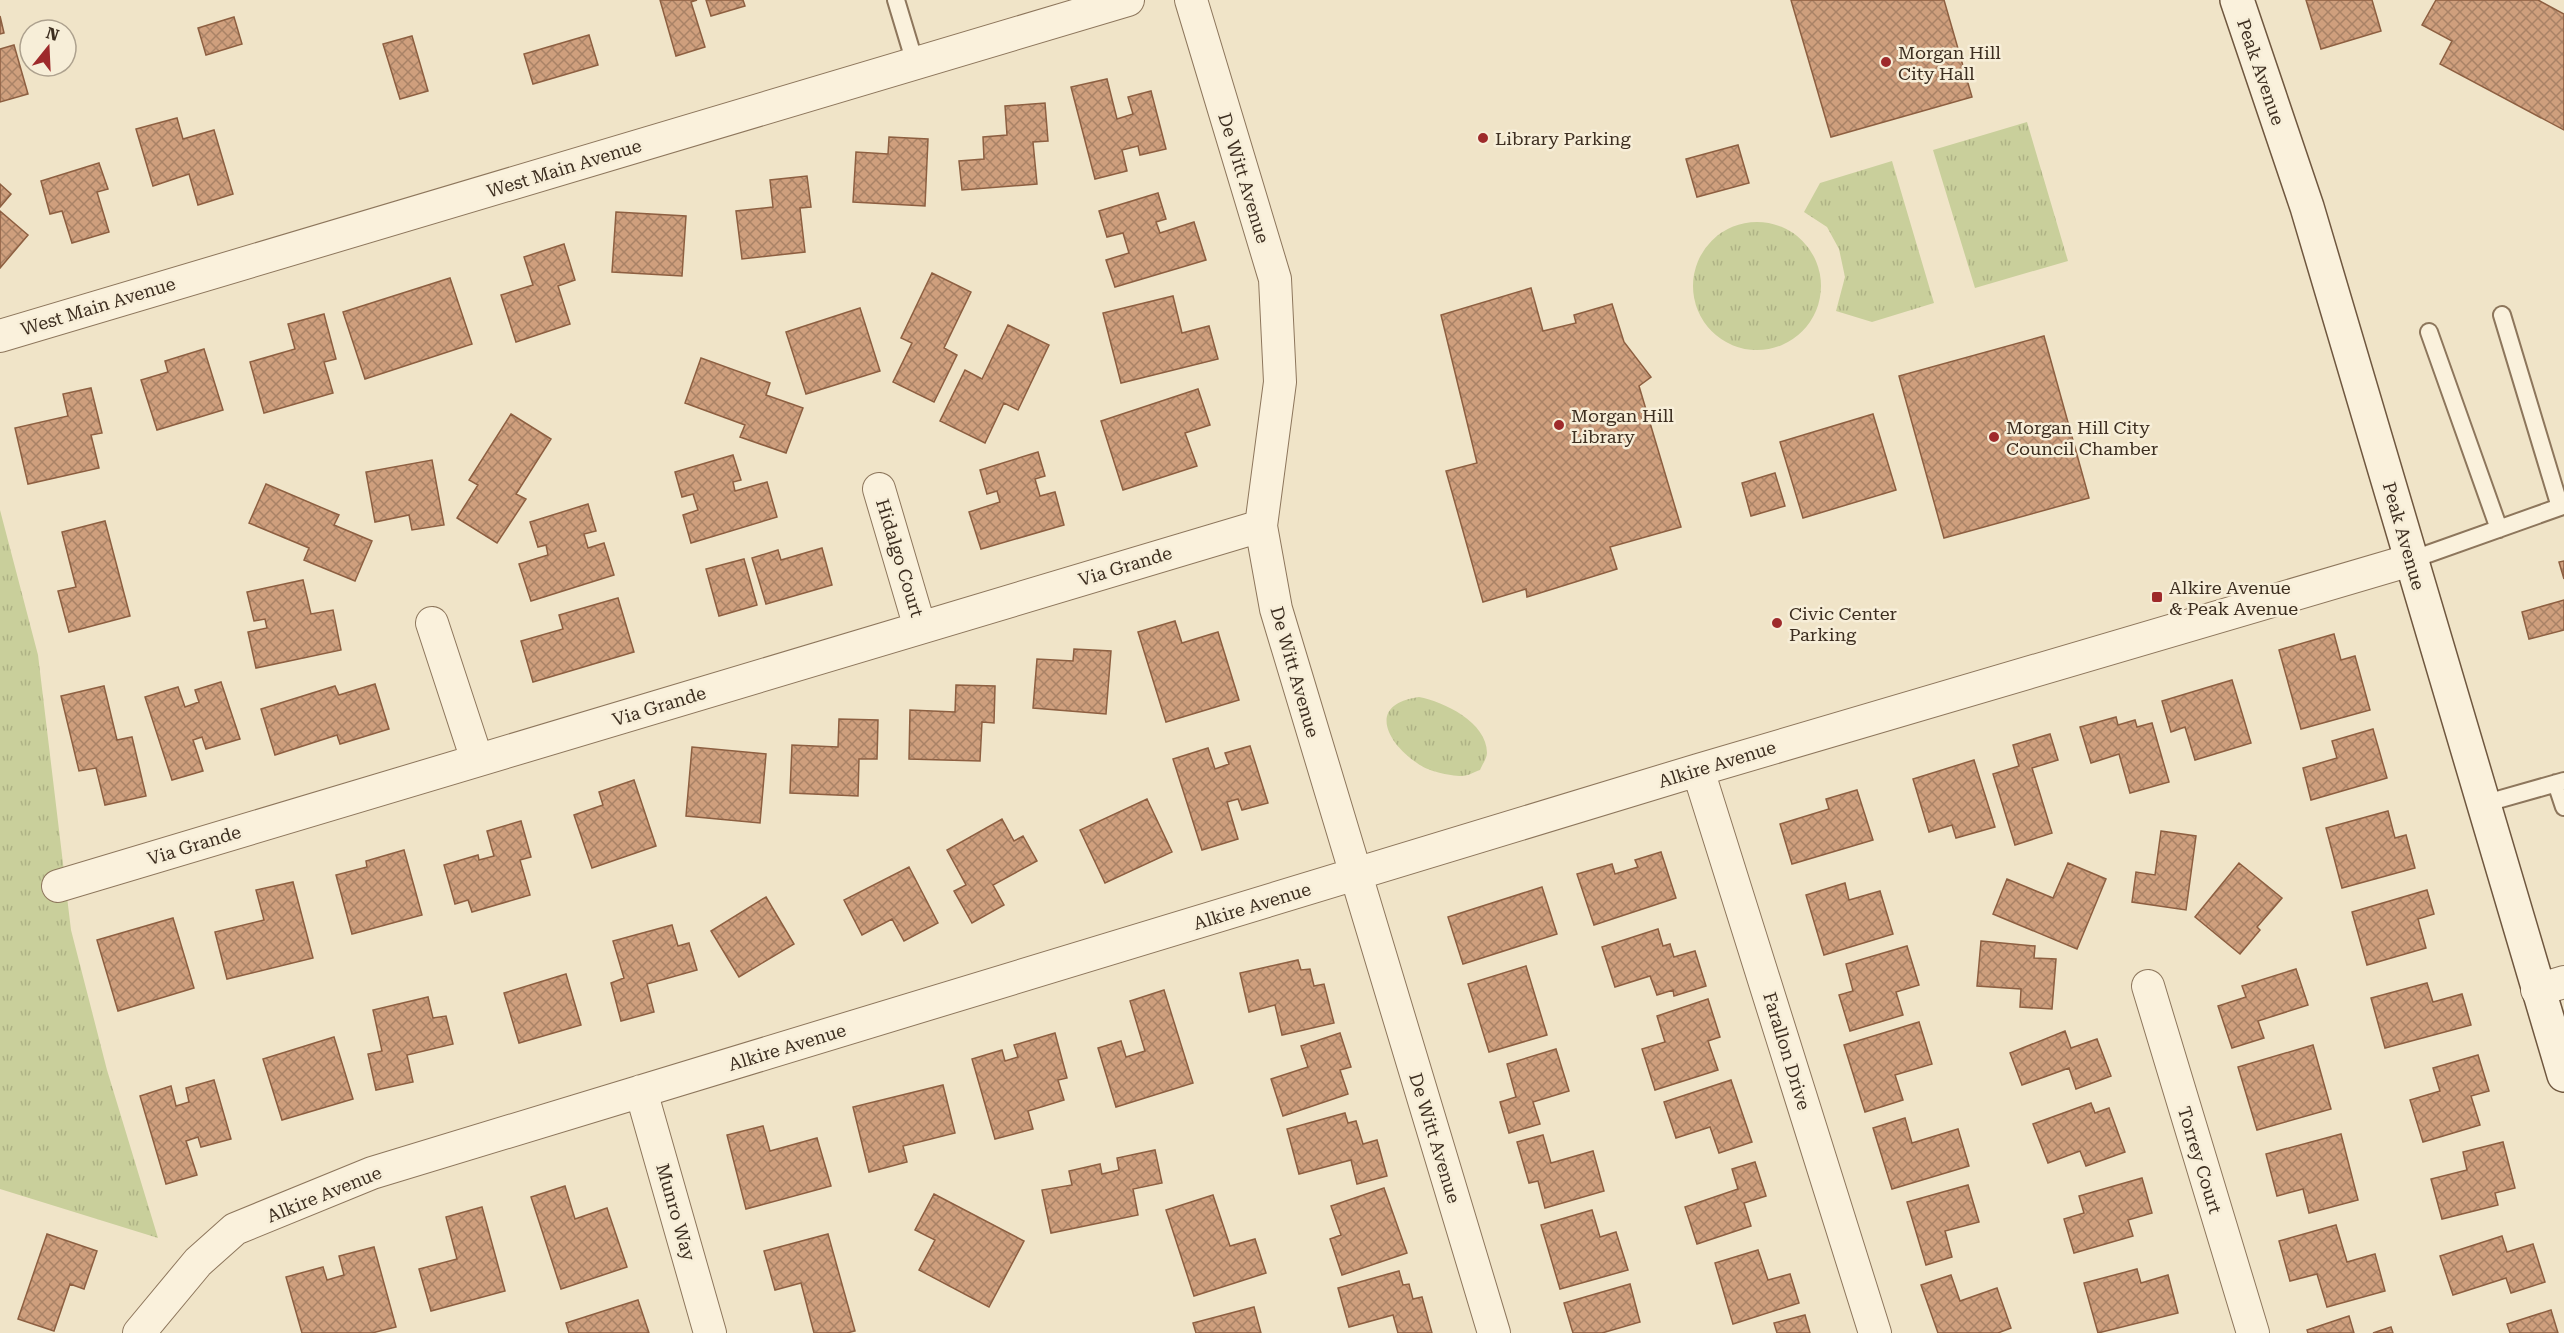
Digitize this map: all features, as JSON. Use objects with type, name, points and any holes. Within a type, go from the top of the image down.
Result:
[{"type":"street","name":"West Main Avenue","points":[[0,335],[1128,0]]},
{"type":"street","name":"De Witt Avenue","points":[[1191,0],[1275,279],[1280,382],[1260,526],[1276,609],[1494,1333]]},
{"type":"street","name":"Peak Avenue","points":[[2237,0],[2307,207],[2483,804],[2551,986],[2564,1075]]},
{"type":"street","name":"Hidalgo Court","points":[[879,489],[920,628]]},
{"type":"street","name":"Via Grande","points":[[58,886],[1260,526]]},
{"type":"street","name":"Alkire Avenue","points":[[139,1333],[198,1262],[235,1229],[372,1173],[1698,770],[2411,560]]},
{"type":"street","points":[[432,623],[477,760]]},
{"type":"street","name":"Farallon Drive","points":[[1698,770],[1875,1333]]},
{"type":"street","name":"Torrey Court","points":[[2148,987],[2253,1333]]},
{"type":"street","name":"Munro Way","points":[[641,1091],[710,1333]]},
{"type":"lane","points":[[896,0],[915,63]]},
{"type":"lane","points":[[2411,560],[2560,507],[2502,315]]},
{"type":"lane","points":[[2429,332],[2499,529]]},
{"type":"lane","points":[[2483,804],[2560,782],[2564,807]]},
{"type":"green space","points":[[2027,122],[2068,261],[1975,288],[1933,150]]},
{"type":"green space","points":[[1892,161],[1934,303],[1872,322],[1836,311],[1845,277],[1839,249],[1827,227],[1804,212],[1820,183]]},
{"type":"green space","points":[[1757,222],[1781,227],[1802,241],[1816,262],[1821,286],[1816,310],[1802,331],[1781,345],[1757,350],[1733,345],[1712,331],[1698,310],[1693,286],[1698,262],[1712,241],[1733,227]]},
{"type":"green space","points":[[0,510],[38,655],[71,930],[107,1070],[158,1238],[0,1189]]},
{"type":"green space","points":[[1419,697],[1452,709],[1472,723],[1480,732],[1487,753],[1480,770],[1462,776],[1438,772],[1421,766],[1397,745],[1390,735],[1387,715],[1392,707],[1403,701]]},
{"type":"building","points":[[660,0],[697,0],[691,2],[705,47],[676,56]]},
{"type":"building","points":[[706,0],[743,0],[745,6],[711,16]]},
{"type":"building","name":"Morgan Hill City Hall","points":[[1791,0],[1944,0],[1972,97],[1831,137]]},
{"type":"building","points":[[2306,0],[2372,0],[2381,31],[2321,49]]},
{"type":"building","points":[[2436,0],[2538,0],[2564,14],[2564,130],[2440,64],[2452,41],[2422,25]]},
{"type":"building","points":[[0,16],[4,33],[0,34]]},
{"type":"building","points":[[234,17],[242,44],[206,55],[198,28]]},
{"type":"building","points":[[589,35],[598,65],[533,84],[524,54]]},
{"type":"building","points":[[412,36],[428,91],[400,99],[383,44]]},
{"type":"building","points":[[14,45],[18,59],[18,78],[23,78],[28,94],[0,102],[0,49]]},
{"type":"building","points":[[1107,79],[1117,119],[1133,114],[1128,97],[1151,91],[1166,149],[1140,155],[1138,146],[1122,150],[1127,171],[1095,179],[1071,87]]},
{"type":"building","points":[[1045,103],[1048,141],[1033,142],[1037,184],[962,190],[959,161],[984,159],[983,137],[1007,135],[1005,106]]},
{"type":"building","points":[[177,118],[183,139],[214,130],[233,194],[198,205],[189,174],[153,186],[136,129]]},
{"type":"building","points":[[889,137],[928,139],[925,206],[853,202],[856,152],[888,154]]},
{"type":"building","points":[[1738,145],[1749,183],[1697,197],[1686,159]]},
{"type":"building","points":[[99,163],[108,189],[97,192],[109,232],[72,243],[62,211],[50,214],[41,181]]},
{"type":"building","points":[[807,176],[811,207],[800,208],[805,252],[742,259],[736,211],[773,207],[770,180]]},
{"type":"building","points":[[0,184],[11,194],[0,207]]},
{"type":"building","points":[[1158,193],[1166,219],[1156,222],[1160,233],[1194,222],[1206,260],[1115,287],[1106,260],[1129,253],[1123,233],[1107,237],[1099,211]]},
{"type":"building","points":[[0,211],[28,235],[0,268]]},
{"type":"building","points":[[616,212],[686,216],[682,276],[612,272]]},
{"type":"building","points":[[564,244],[575,280],[558,286],[570,324],[516,342],[501,295],[533,285],[524,257]]},
{"type":"building","points":[[932,273],[971,292],[944,348],[957,355],[934,402],[893,382],[912,343],[901,338]]},
{"type":"building","points":[[450,278],[472,344],[365,379],[343,312]]},
{"type":"building","name":"Morgan Hill Library","points":[[1531,288],[1543,331],[1576,323],[1574,315],[1612,304],[1624,342],[1651,377],[1639,386],[1681,527],[1610,547],[1617,569],[1527,597],[1526,589],[1483,602],[1446,471],[1477,463],[1441,315]]},
{"type":"building","points":[[1173,296],[1182,333],[1209,326],[1218,359],[1121,383],[1103,313]]},
{"type":"building","points":[[860,308],[880,371],[806,394],[786,332]]},
{"type":"building","points":[[324,314],[336,359],[324,362],[333,393],[264,413],[250,362],[295,349],[288,324]]},
{"type":"building","points":[[1008,325],[1049,345],[1018,410],[1004,403],[985,443],[940,421],[965,370],[982,379]]},
{"type":"building","name":"Morgan Hill City Council Chamber","points":[[2044,336],[2089,498],[1944,538],[1899,376]]},
{"type":"building","points":[[204,349],[223,410],[157,430],[141,380],[168,372],[165,361]]},
{"type":"building","points":[[701,358],[770,383],[766,395],[803,408],[786,453],[740,437],[745,425],[685,403]]},
{"type":"building","points":[[91,388],[102,433],[91,435],[99,468],[28,484],[15,428],[68,416],[63,394]]},
{"type":"building","points":[[1198,389],[1210,425],[1185,433],[1197,466],[1123,490],[1101,421]]},
{"type":"building","points":[[511,414],[551,439],[516,494],[526,499],[497,543],[457,518],[478,485],[469,480]]},
{"type":"building","points":[[1873,414],[1896,490],[1803,518],[1780,442]]},
{"type":"building","points":[[1038,452],[1045,476],[1035,479],[1040,496],[1055,492],[1064,525],[981,549],[969,512],[1000,502],[997,491],[987,494],[980,470]]},
{"type":"building","points":[[733,455],[741,480],[733,482],[735,491],[767,482],[777,517],[691,543],[683,515],[698,510],[693,494],[682,497],[675,472]]},
{"type":"building","points":[[432,460],[444,525],[412,530],[409,515],[375,522],[366,472]]},
{"type":"building","points":[[1775,473],[1785,506],[1751,516],[1742,483]]},
{"type":"building","points":[[266,484],[339,515],[334,525],[372,541],[355,581],[304,560],[309,548],[249,523]]},
{"type":"building","points":[[588,504],[596,531],[584,534],[588,548],[604,543],[614,575],[531,601],[519,564],[548,555],[546,545],[538,547],[530,522]]},
{"type":"building","points":[[105,521],[130,616],[69,632],[58,591],[76,587],[62,532]]},
{"type":"building","points":[[822,548],[832,585],[766,604],[752,558],[778,550],[781,560]]},
{"type":"building","points":[[744,559],[757,605],[719,616],[706,569]]},
{"type":"building","points":[[2564,561],[2564,579],[2559,562]]},
{"type":"building","points":[[303,580],[311,614],[333,610],[341,650],[256,668],[248,632],[267,628],[265,619],[254,621],[247,592]]},
{"type":"building","points":[[618,598],[634,652],[533,682],[521,641],[563,629],[559,615]]},
{"type":"building","points":[[2564,600],[2564,630],[2529,639],[2522,612]]},
{"type":"building","points":[[1175,621],[1182,643],[1218,632],[1239,700],[1166,722],[1138,632]]},
{"type":"building","points":[[2334,634],[2341,660],[2355,656],[2370,710],[2301,729],[2279,650]]},
{"type":"building","points":[[1074,649],[1111,651],[1106,714],[1033,708],[1037,659],[1073,661]]},
{"type":"building","points":[[2232,680],[2251,743],[2195,760],[2185,727],[2171,732],[2162,701]]},
{"type":"building","points":[[221,682],[240,739],[206,749],[202,737],[193,740],[203,771],[172,780],[145,697],[178,687],[185,707],[199,702],[195,690]]},
{"type":"building","points":[[375,684],[389,729],[340,744],[337,735],[275,755],[261,709],[335,686],[339,695]]},
{"type":"building","points":[[956,685],[995,686],[994,723],[982,722],[980,761],[909,759],[910,710],[955,712]]},
{"type":"building","points":[[104,686],[117,740],[132,737],[146,796],[105,805],[96,768],[79,771],[61,696]]},
{"type":"building","points":[[2116,717],[2118,725],[2135,720],[2137,727],[2152,723],[2169,782],[2130,793],[2119,754],[2091,763],[2080,727]]},
{"type":"building","points":[[839,719],[878,720],[877,759],[859,759],[858,796],[790,793],[792,745],[838,747]]},
{"type":"building","points":[[2373,729],[2387,778],[2311,800],[2303,768],[2337,758],[2332,741]]},
{"type":"building","points":[[2050,734],[2058,760],[2032,768],[2052,833],[2015,845],[1993,774],[2019,766],[2013,745]]},
{"type":"building","points":[[1250,746],[1268,803],[1242,810],[1238,799],[1227,802],[1238,839],[1202,850],[1173,759],[1208,748],[1215,769],[1229,764],[1225,753]]},
{"type":"building","points":[[692,747],[766,754],[760,823],[686,816]]},
{"type":"building","points":[[1974,760],[1995,827],[1956,838],[1952,825],[1929,832],[1913,779]]},
{"type":"building","points":[[634,780],[656,846],[592,868],[574,815],[603,805],[599,792]]},
{"type":"building","points":[[1857,790],[1873,840],[1792,864],[1780,824],[1829,809],[1826,799]]},
{"type":"building","points":[[1147,799],[1172,852],[1105,883],[1080,830]]},
{"type":"building","points":[[2388,811],[2395,838],[2406,835],[2415,868],[2342,888],[2326,828]]},
{"type":"building","points":[[1002,819],[1014,841],[1023,836],[1037,861],[993,885],[1004,905],[972,923],[954,891],[966,885],[947,850]]},
{"type":"building","points":[[521,821],[531,857],[520,860],[530,895],[472,912],[468,900],[455,904],[444,865],[478,855],[479,860],[494,856],[487,831]]},
{"type":"building","points":[[2161,831],[2196,836],[2186,910],[2132,902],[2136,872],[2155,875]]},
{"type":"building","points":[[404,850],[422,915],[352,934],[336,875],[367,867],[366,861]]},
{"type":"building","points":[[1661,852],[1676,898],[1594,925],[1577,874],[1612,864],[1615,874],[1638,867],[1635,860]]},
{"type":"building","points":[[2068,863],[2106,879],[2077,949],[1993,914],[2007,879],[2053,898]]},
{"type":"building","points":[[2239,863],[2282,898],[2257,927],[2260,930],[2240,954],[2195,917]]},
{"type":"building","points":[[909,867],[938,923],[904,941],[892,919],[862,935],[844,900]]},
{"type":"building","points":[[293,882],[313,958],[227,979],[215,932],[264,920],[256,890]]},
{"type":"building","points":[[1845,883],[1849,900],[1880,891],[1893,934],[1824,955],[1806,895]]},
{"type":"building","points":[[1542,887],[1557,934],[1463,964],[1448,917]]},
{"type":"building","points":[[2427,890],[2434,914],[2418,919],[2426,948],[2367,965],[2352,912]]},
{"type":"building","points":[[766,897],[794,944],[739,977],[711,931]]},
{"type":"building","points":[[173,918],[194,988],[118,1011],[97,940]]},
{"type":"building","points":[[672,925],[678,946],[689,943],[697,970],[647,984],[654,1012],[621,1021],[611,983],[624,978],[613,941]]},
{"type":"building","points":[[1658,929],[1663,946],[1670,944],[1674,957],[1695,951],[1706,986],[1674,996],[1673,990],[1657,995],[1650,976],[1615,987],[1602,947]]},
{"type":"building","points":[[1981,941],[2035,946],[2034,958],[2056,959],[2052,1009],[2020,1007],[2021,989],[1977,986]]},
{"type":"building","points":[[1907,946],[1919,985],[1896,992],[1903,1015],[1850,1031],[1839,995],[1853,991],[1846,964]]},
{"type":"building","points":[[1298,960],[1301,970],[1310,969],[1314,986],[1324,984],[1334,1023],[1282,1035],[1275,1005],[1249,1012],[1240,973]]},
{"type":"building","points":[[1526,966],[1547,1035],[1489,1052],[1468,984]]},
{"type":"building","points":[[2296,969],[2308,1005],[2258,1021],[2264,1038],[2232,1048],[2218,1006],[2246,997],[2242,986]]},
{"type":"building","points":[[566,974],[581,1025],[519,1043],[504,993]]},
{"type":"building","points":[[2427,983],[2433,1002],[2462,994],[2471,1025],[2385,1048],[2371,998]]},
{"type":"building","points":[[1164,990],[1193,1083],[1116,1107],[1098,1048],[1121,1041],[1126,1057],[1145,1051],[1130,1001]]},
{"type":"building","points":[[428,997],[433,1018],[446,1016],[453,1044],[407,1055],[413,1082],[376,1090],[368,1054],[382,1051],[373,1010]]},
{"type":"building","points":[[1708,999],[1720,1037],[1708,1041],[1718,1070],[1655,1090],[1642,1049],[1665,1042],[1657,1016]]},
{"type":"building","points":[[1919,1022],[1932,1064],[1895,1075],[1903,1100],[1865,1112],[1844,1045]]},
{"type":"building","points":[[2065,1031],[2071,1048],[2097,1039],[2111,1076],[2076,1089],[2069,1068],[2022,1085],[2010,1053]]},
{"type":"building","points":[[1055,1033],[1067,1078],[1058,1080],[1064,1100],[1028,1111],[1033,1129],[995,1139],[972,1059],[1002,1050],[1005,1061],[1018,1057],[1014,1045]]},
{"type":"building","points":[[1340,1033],[1351,1067],[1340,1070],[1348,1094],[1283,1116],[1271,1079],[1308,1067],[1301,1046]]},
{"type":"building","points":[[334,1037],[353,1099],[282,1120],[263,1059]]},
{"type":"building","points":[[2313,1045],[2331,1109],[2257,1130],[2238,1067]]},
{"type":"building","points":[[1556,1049],[1569,1091],[1533,1102],[1540,1124],[1509,1133],[1500,1102],[1516,1097],[1507,1064]]},
{"type":"building","points":[[2478,1055],[2489,1091],[2471,1096],[2480,1125],[2423,1142],[2410,1100],[2440,1091],[2433,1068]]},
{"type":"building","points":[[214,1080],[231,1139],[201,1147],[198,1137],[186,1141],[197,1175],[166,1184],[140,1096],[171,1086],[176,1106],[189,1102],[186,1088]]},
{"type":"building","points":[[1731,1080],[1752,1142],[1719,1153],[1710,1127],[1676,1138],[1664,1102]]},
{"type":"building","points":[[943,1085],[955,1133],[903,1146],[907,1162],[869,1172],[853,1107]]},
{"type":"building","points":[[2091,1103],[2095,1113],[2109,1108],[2125,1152],[2086,1166],[2080,1151],[2048,1163],[2033,1124]]},
{"type":"building","points":[[1345,1113],[1348,1123],[1356,1121],[1363,1144],[1377,1140],[1387,1176],[1357,1184],[1351,1160],[1299,1174],[1287,1129]]},
{"type":"building","points":[[1905,1118],[1912,1143],[1958,1129],[1969,1166],[1892,1189],[1873,1128]]},
{"type":"building","points":[[763,1126],[770,1151],[817,1138],[831,1186],[746,1209],[727,1135]]},
{"type":"building","points":[[2341,1134],[2358,1200],[2309,1213],[2303,1189],[2277,1196],[2266,1154]]},
{"type":"building","points":[[1543,1135],[1551,1163],[1593,1151],[1604,1191],[1545,1208],[1538,1181],[1529,1183],[1517,1142]]},
{"type":"building","points":[[2503,1142],[2515,1188],[2495,1193],[2498,1205],[2442,1219],[2431,1179],[2467,1170],[2463,1152]]},
{"type":"building","points":[[1155,1150],[1162,1183],[1133,1189],[1138,1215],[1051,1233],[1042,1190],[1072,1185],[1069,1171],[1100,1164],[1102,1174],[1119,1170],[1117,1158]]},
{"type":"building","points":[[1755,1162],[1766,1196],[1744,1203],[1751,1226],[1697,1244],[1685,1207],[1738,1189],[1732,1169]]},
{"type":"building","points":[[2142,1178],[2152,1213],[2128,1220],[2133,1236],[2074,1253],[2064,1219],[2084,1213],[2079,1196]]},
{"type":"building","points":[[1968,1185],[1979,1222],[1945,1231],[1952,1257],[1926,1265],[1907,1202]]},
{"type":"building","points":[[565,1186],[575,1219],[607,1208],[627,1267],[561,1289],[531,1197]]},
{"type":"building","points":[[1384,1188],[1407,1253],[1342,1275],[1330,1239],[1341,1235],[1331,1206]]},
{"type":"building","points":[[934,1194],[1024,1241],[989,1307],[919,1270],[935,1240],[915,1230]]},
{"type":"building","points":[[1213,1195],[1230,1246],[1255,1239],[1266,1273],[1194,1296],[1166,1210]]},
{"type":"building","points":[[482,1207],[505,1291],[431,1311],[419,1269],[457,1259],[446,1217]]},
{"type":"building","points":[[1592,1210],[1600,1237],[1616,1232],[1628,1270],[1560,1289],[1541,1225]]},
{"type":"building","points":[[2336,1225],[2347,1262],[2375,1254],[2385,1291],[2327,1307],[2317,1274],[2290,1281],[2279,1241]]},
{"type":"building","points":[[47,1234],[97,1251],[84,1289],[70,1284],[54,1331],[18,1319]]},
{"type":"building","points":[[828,1234],[855,1331],[847,1333],[814,1333],[801,1283],[775,1290],[764,1251]]},
{"type":"building","points":[[2502,1236],[2507,1252],[2533,1244],[2545,1282],[2511,1293],[2506,1278],[2453,1295],[2440,1256]]},
{"type":"building","points":[[374,1247],[396,1327],[372,1333],[302,1333],[286,1277],[323,1267],[327,1280],[344,1275],[339,1256]]},
{"type":"building","points":[[1758,1250],[1768,1280],[1790,1274],[1799,1303],[1733,1324],[1715,1263]]},
{"type":"building","points":[[2137,1269],[2141,1283],[2168,1275],[2178,1313],[2098,1333],[2084,1283]]},
{"type":"building","points":[[1399,1271],[1403,1285],[1409,1284],[1413,1299],[1422,1297],[1432,1333],[1398,1333],[1393,1315],[1349,1327],[1338,1288]]},
{"type":"building","points":[[1951,1275],[1960,1301],[1997,1288],[2011,1328],[1998,1333],[1938,1333],[1921,1285]]},
{"type":"building","points":[[1630,1284],[1640,1322],[1602,1333],[1573,1333],[1564,1303]]},
{"type":"building","points":[[638,1300],[649,1333],[569,1333],[566,1323]]},
{"type":"building","points":[[1254,1307],[1261,1333],[1196,1333],[1193,1323]]},
{"type":"building","points":[[2551,1310],[2558,1333],[2510,1333],[2507,1324]]},
{"type":"building","points":[[1805,1315],[1810,1333],[1777,1333],[1774,1323]]},
{"type":"building","points":[[2349,1316],[2354,1333],[2308,1333],[2307,1330]]},
{"type":"building","points":[[2391,1327],[2393,1333],[2373,1333]]},
{"type":"place","name":"Morgan Hill City Hall","points":[[1886,62]]},
{"type":"place","name":"Library Parking","points":[[1483,138]]},
{"type":"place","name":"Morgan Hill Library","points":[[1559,425]]},
{"type":"place","name":"Morgan Hill City Council Chamber","points":[[1994,437]]},
{"type":"place","name":"Alkire Avenue & Peak Avenue","points":[[2157,597]]},
{"type":"place","name":"Civic Center Parking","points":[[1777,623]]}]
